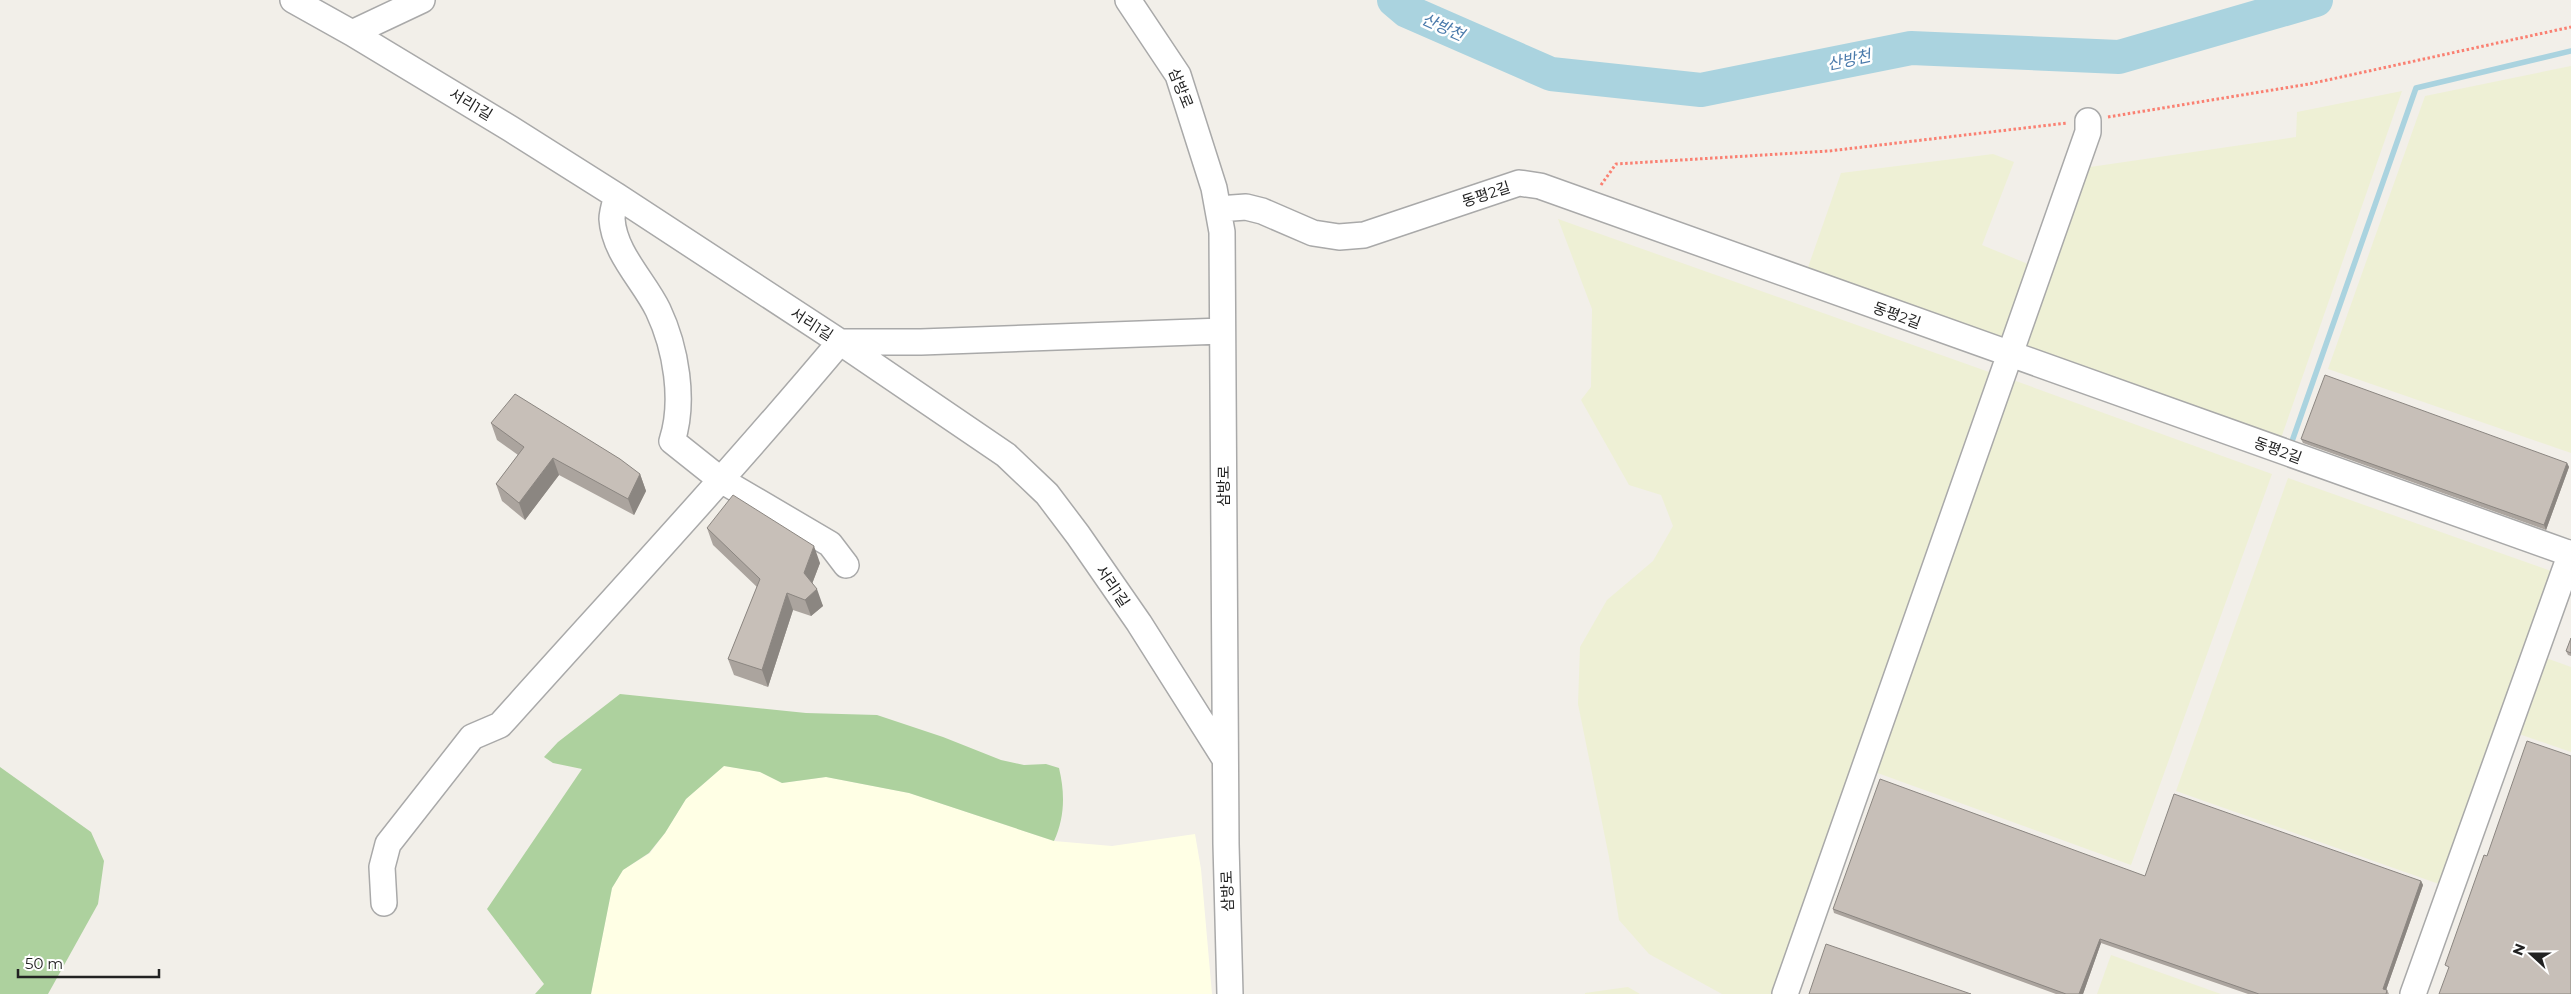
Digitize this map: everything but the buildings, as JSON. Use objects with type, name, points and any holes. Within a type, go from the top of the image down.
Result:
[{"type":"street","name":"서리1길","points":[[294,0],[511,129],[617,196],[840,342],[1006,455],[1047,494],[1139,623],[1225,759]]},
{"type":"street","points":[[352,33],[422,0]]},
{"type":"street","name":"삼방로","points":[[1128,0],[1178,75],[1214,188],[1222,232],[1225,759],[1230,994]]},
{"type":"street","points":[[1785,994],[2088,132],[2088,121]]},
{"type":"street","name":"동평2길","points":[[1218,209],[1246,207],[1262,211],[1313,233],[1339,237],[1364,234],[1519,183],[1540,186],[2009,355],[2571,554]]},
{"type":"street","points":[[617,196],[612,218],[619,245],[659,312],[675,361],[678,423],[672,441],[721,480],[830,544],[846,565]]},
{"type":"street","points":[[384,903],[382,867],[388,844],[472,737],[500,725],[753,445],[840,342],[921,342],[1222,331]]},
{"type":"street","points":[[2412,994],[2571,554]]},
{"type":"shaded area","points":[[2571,66],[2571,453],[2328,369],[2425,96]]},
{"type":"shaded area","points":[[2402,91],[2279,444],[2021,357],[2090,167],[2296,137],[2297,112]]},
{"type":"shaded area","points":[[1993,154],[2014,162],[1982,245],[2028,264],[1999,352],[1805,276],[1841,173]]},
{"type":"shaded area","points":[[1558,219],[1989,372],[1771,994],[1722,994],[1649,954],[1619,920],[1609,857],[1578,704],[1580,647],[1607,600],[1653,561],[1673,526],[1661,495],[1629,485],[1581,400],[1591,387],[1592,309]]},
{"type":"shaded area","points":[[2013,380],[2272,474],[2131,865],[1872,771]]},
{"type":"shaded area","points":[[2288,478],[2551,571],[2439,884],[2176,791]]},
{"type":"shaded area","points":[[2546,658],[2571,667],[2571,752],[2519,734]]},
{"type":"shaded area","points":[[724,766],[760,772],[782,783],[826,777],[909,793],[1054,841],[1112,846],[1195,834],[1201,869],[1212,994],[591,994],[612,888],[623,870],[650,853],[686,799]]},
{"type":"shaded area","points":[[2111,955],[2221,994],[2097,994]]},
{"type":"shaded area","points":[[1628,987],[1640,994],[1585,994],[1585,993]]},
{"type":"green space","points":[[620,694],[806,713],[877,715],[943,737],[1001,760],[1024,765],[1046,764],[1059,768],[1063,805],[1058,832],[1054,841],[909,793],[826,777],[782,783],[760,772],[724,766],[686,799],[665,833],[649,853],[623,870],[612,888],[591,994],[535,994],[544,984],[487,909],[582,769],[553,763],[544,757],[558,742]]},
{"type":"green space","points":[[0,767],[91,832],[104,861],[98,904],[48,994],[0,994]]},
{"type":"waterway","name":"산방천","points":[[1394,0],[1407,11],[1551,74],[1701,90],[1911,48],[2119,57],[2316,0]]},
{"type":"waterway","points":[[2290,447],[2416,88],[2571,51]]}]
